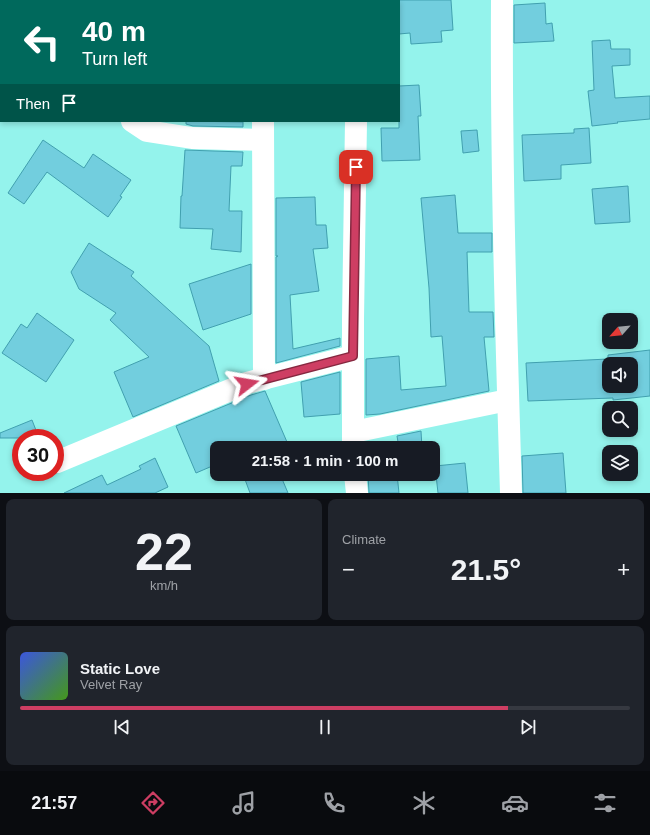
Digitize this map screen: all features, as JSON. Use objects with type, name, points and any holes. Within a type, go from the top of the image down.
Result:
[{"type":"street","points":[[502,0],[502,100],[511,493]]},
{"type":"street","points":[[134,122],[147,131],[192,138],[263,130],[264,379]]},
{"type":"street","points":[[356,122],[353,440],[508,400]]},
{"type":"street","points":[[64,459],[240,386],[353,356]]},
{"type":"street","points":[[356,481],[357,493]]},
{"type":"building","points":[[400,0],[451,0],[453,30],[441,31],[442,42],[411,44],[410,33],[400,34]]},
{"type":"building","points":[[545,3],[546,24],[552,23],[554,41],[514,43],[514,5]]},
{"type":"building","points":[[610,40],[611,49],[630,49],[630,65],[612,66],[615,98],[650,96],[650,119],[592,126],[588,91],[594,90],[592,41]]},
{"type":"building","points":[[419,85],[421,116],[418,116],[420,160],[382,161],[381,128],[399,128],[400,86]]},
{"type":"building","points":[[186,122],[243,122],[243,127],[193,126],[186,124]]},
{"type":"building","points":[[589,128],[591,163],[561,165],[561,179],[524,181],[522,135],[574,133],[574,129]]},
{"type":"building","points":[[477,130],[479,151],[463,153],[461,131]]},
{"type":"building","points":[[43,140],[84,168],[93,154],[131,180],[120,196],[122,197],[108,217],[47,172],[24,204],[8,193]]},
{"type":"building","points":[[185,150],[243,152],[242,166],[231,166],[229,211],[242,211],[241,252],[211,249],[213,229],[180,228]]},
{"type":"building","points":[[628,186],[630,222],[595,224],[592,189]]},
{"type":"building","points":[[455,195],[458,233],[492,233],[492,252],[467,252],[469,312],[493,312],[494,337],[484,337],[489,391],[380,414],[366,415],[366,359],[399,356],[401,390],[446,386],[442,336],[431,337],[429,288],[421,198]]},
{"type":"building","points":[[315,197],[316,225],[326,225],[328,248],[313,249],[319,291],[290,295],[293,349],[340,338],[340,346],[276,363],[276,257],[278,256],[276,256],[276,198]]},
{"type":"building","points":[[89,243],[134,272],[131,276],[209,346],[219,381],[133,417],[114,372],[149,357],[110,320],[116,313],[79,289],[71,272]]},
{"type":"building","points":[[251,264],[251,314],[203,330],[189,284]]},
{"type":"building","points":[[37,313],[74,340],[46,382],[2,353],[21,324],[27,328]]},
{"type":"building","points":[[650,350],[650,396],[613,400],[613,398],[528,401],[526,363],[602,359],[602,393],[638,393],[638,357],[608,357],[608,355]]},
{"type":"building","points":[[340,372],[340,414],[304,417],[301,382]]},
{"type":"building","points":[[265,391],[287,441],[210,441],[210,467],[196,473],[176,426],[251,395]]},
{"type":"building","points":[[32,420],[36,429],[12,429],[12,438],[0,438],[0,433]]},
{"type":"building","points":[[421,431],[422,441],[398,441],[397,436]]},
{"type":"building","points":[[563,453],[566,493],[523,493],[522,456]]},
{"type":"building","points":[[155,458],[168,487],[155,493],[64,493],[102,475],[107,485],[141,469],[139,466]]},
{"type":"building","points":[[465,463],[468,493],[438,493],[437,481],[440,481],[440,466]]},
{"type":"building","points":[[246,481],[283,481],[288,493],[250,493]]},
{"type":"building","points":[[368,481],[398,481],[399,493],[369,493]]},
{"type":"route","points":[[247,384],[353,356],[356,167]]}]
